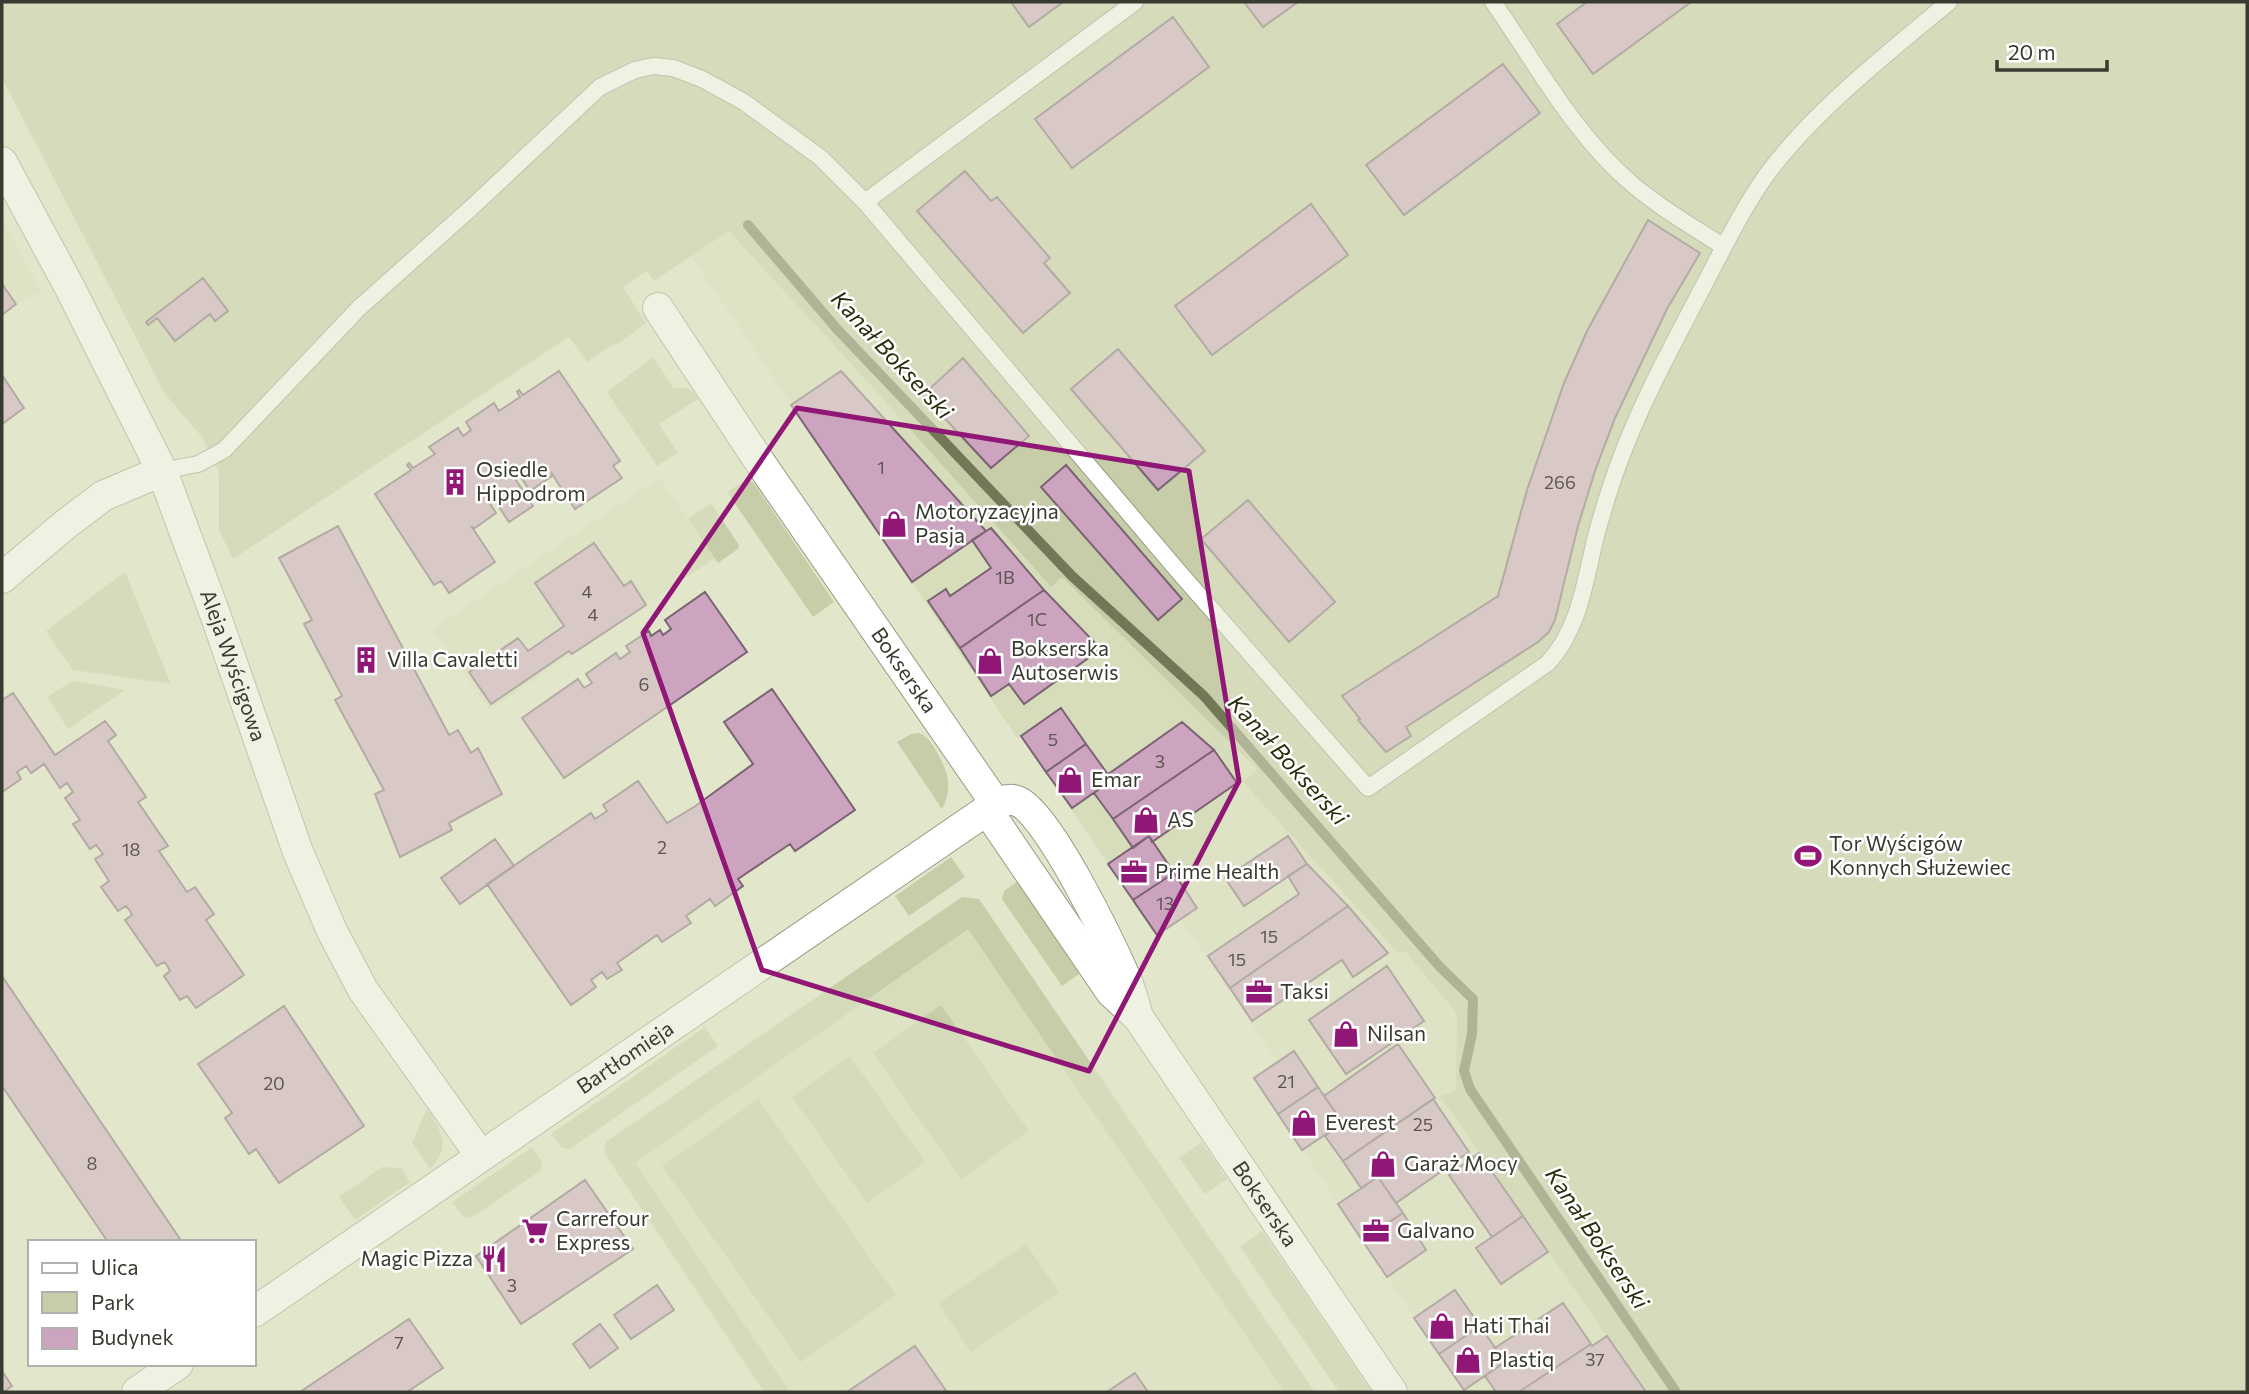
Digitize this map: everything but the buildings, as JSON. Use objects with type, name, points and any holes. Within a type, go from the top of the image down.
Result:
[{"type":"street","name":"Aleja Wyścigowa","points":[[2,162],[64,277],[162,471],[316,897],[363,990],[481,1156]]},
{"type":"street","name":"Bokserska","points":[[658,308],[991,807],[1009,799],[1026,806],[1054,843],[1114,952],[1138,1017],[1392,1392]]},
{"type":"street","points":[[2,578],[103,496],[162,471]]},
{"type":"street","name":"Bartłomieja","points":[[256,1311],[991,807]]},
{"type":"street","points":[[137,1392],[175,1366]]},
{"type":"lane","points":[[865,202],[1135,2]]},
{"type":"lane","points":[[1493,2],[1529,58],[1603,155],[1630,183],[1724,247]]},
{"type":"lane","points":[[162,471],[198,464],[224,450],[359,308],[477,203],[600,87],[635,69],[653,66],[673,68],[702,79],[744,102],[821,158],[865,202],[1178,571],[1368,788],[1548,663],[1558,652],[1578,612],[1597,533],[1620,460],[1675,338],[1766,176],[1810,125],[1882,58],[1950,2]]},
{"type":"highlighted area","points":[[797,408],[1189,471],[1239,781],[1089,1071],[762,970],[643,633]]},
{"type":"shaded area","points":[[2,217],[42,292],[26,298],[2,315]]},
{"type":"shaded area","points":[[729,231],[1050,586],[1062,577],[1257,769],[1243,782],[1400,953],[1404,949],[1457,1015],[1456,1091],[1441,1095],[1646,1392],[1465,1392],[1252,1076],[1276,1060],[1181,920],[1157,935],[1021,736],[1018,739],[691,256]]},
{"type":"shaded area","points":[[660,478],[715,558],[489,710],[433,629]]},
{"type":"shaded area","points":[[968,929],[1284,1392],[790,1392],[635,1163]]},
{"type":"green space","name":"Tor Wyścigów Konnych Służewiec","points":[[2,2],[2247,2],[2247,1392],[1646,1392],[1440,1096],[1456,1091],[1457,1014],[1404,950],[1399,954],[1243,782],[1257,769],[1062,577],[1051,587],[729,231],[654,281],[647,271],[623,287],[646,323],[617,345],[615,343],[587,362],[569,337],[233,559],[219,530],[219,473],[213,457],[202,437],[165,394],[2,78]]},
{"type":"green space","points":[[653,357],[674,388],[688,389],[698,399],[659,424],[678,453],[657,466],[607,392]]},
{"type":"green space","points":[[747,479],[754,483],[834,602],[813,617],[727,492]]},
{"type":"green space","points":[[711,503],[739,545],[738,549],[718,563],[688,519]]},
{"type":"green space","points":[[125,572],[171,684],[73,670],[46,631]]},
{"type":"green space","points":[[72,681],[125,690],[68,729],[47,697]]},
{"type":"green space","points":[[919,733],[930,741],[946,771],[948,793],[942,809],[897,742],[911,734]]},
{"type":"green space","points":[[951,857],[965,877],[909,916],[895,896]]},
{"type":"green space","points":[[1022,878],[1085,970],[1062,986],[1002,899],[1004,891]]},
{"type":"green space","points":[[962,897],[979,899],[1315,1392],[1284,1392],[968,929],[635,1163],[790,1392],[764,1392],[604,1153],[606,1142]]},
{"type":"green space","points":[[941,1005],[1029,1131],[961,1179],[873,1053]]},
{"type":"green space","points":[[705,1027],[718,1046],[570,1149],[562,1148],[551,1134]]},
{"type":"green space","points":[[850,1056],[925,1162],[867,1203],[792,1097]]},
{"type":"green space","points":[[758,1099],[896,1295],[801,1362],[662,1166]]},
{"type":"green space","points":[[427,1109],[442,1139],[441,1154],[430,1169],[412,1143]]},
{"type":"green space","points":[[1202,1142],[1227,1179],[1205,1194],[1179,1158]]},
{"type":"green space","points":[[532,1147],[542,1162],[540,1171],[471,1218],[463,1217],[452,1202]]},
{"type":"green space","points":[[382,1167],[401,1168],[410,1182],[355,1220],[339,1197]]},
{"type":"green space","points":[[1262,1231],[1372,1392],[1339,1392],[1240,1247]]},
{"type":"green space","points":[[1026,1244],[1059,1292],[971,1352],[938,1303]]},
{"type":"waterway","name":"Kanał Bokserski","points":[[748,225],[837,329],[1072,576],[1204,696],[1440,967],[1473,999],[1472,1034],[1464,1071],[1470,1089],[1676,1392]]},
{"type":"place","name":"Osiedle Hippodrom","points":[[455,482]]},
{"type":"place","name":"Motoryzacyjna Pasja","points":[[894,524]]},
{"type":"place","name":"Villa Cavaletti","points":[[366,660]]},
{"type":"place","name":"Bokserska Autoserwis","points":[[990,661]]},
{"type":"place","name":"Emar","points":[[1070,780]]},
{"type":"place","name":"AS","points":[[1146,820]]},
{"type":"place","name":"Tor Wyścigów Konnych Służewiec","points":[[1808,856]]},
{"type":"place","name":"Prime Health","points":[[1134,872]]},
{"type":"place","name":"Taksi","points":[[1259,992]]},
{"type":"place","name":"Nilsan","points":[[1346,1034]]},
{"type":"place","name":"Everest","points":[[1304,1123]]},
{"type":"place","name":"Garaż Mocy","points":[[1383,1164]]},
{"type":"place","name":"Carrefour Express","points":[[535,1231]]},
{"type":"place","name":"Galvano","points":[[1376,1231]]},
{"type":"place","name":"Magic Pizza","points":[[494,1259]]},
{"type":"place","name":"Hati Thai","points":[[1442,1326]]},
{"type":"place","name":"Plastiq","points":[[1468,1360]]}]
